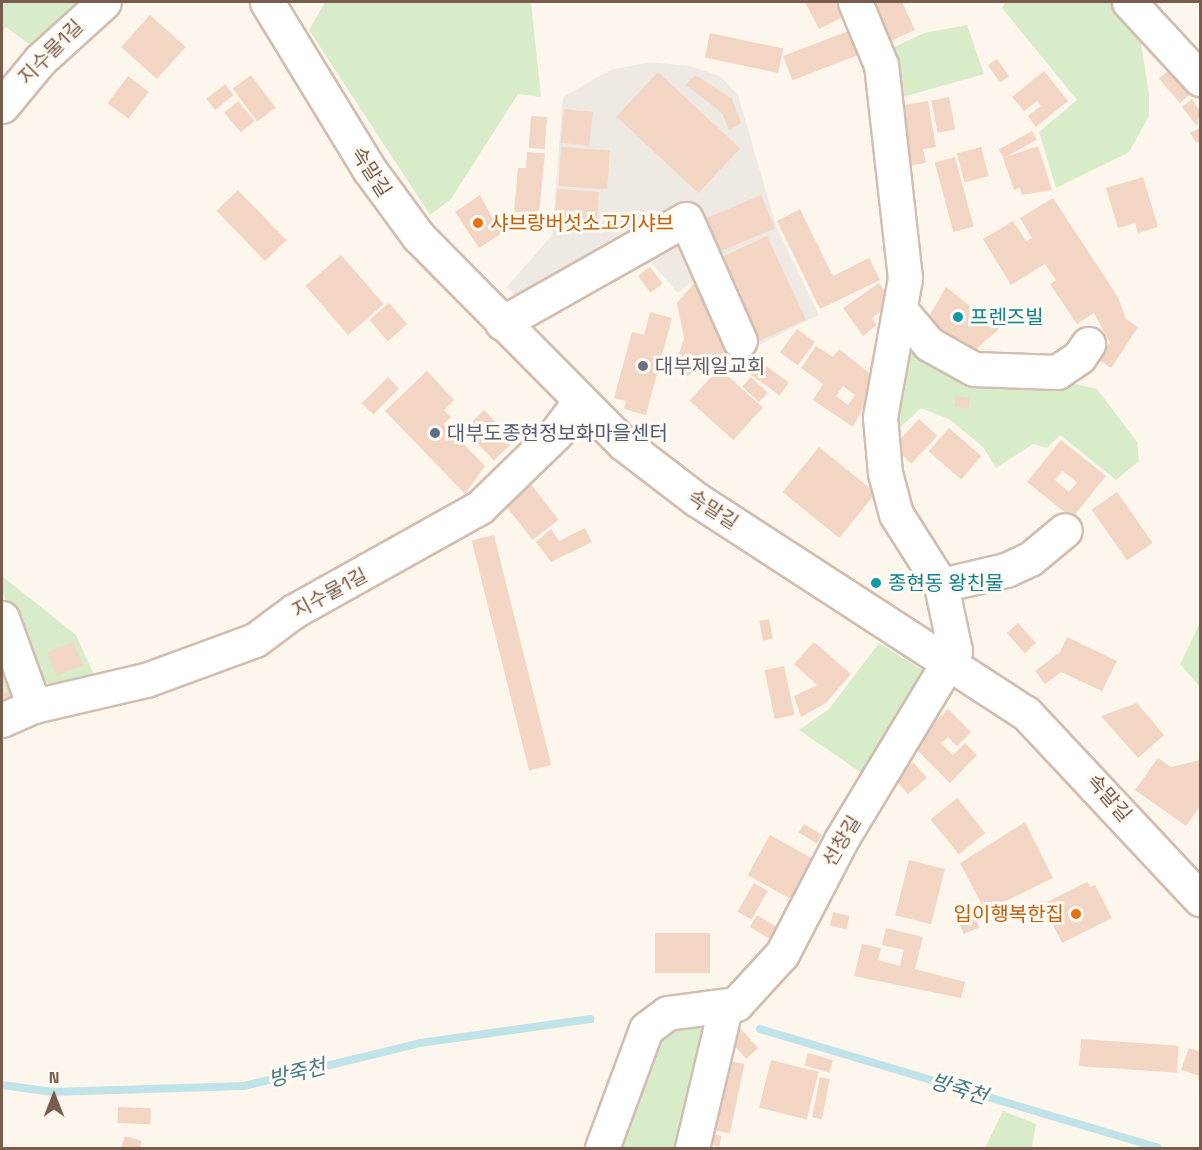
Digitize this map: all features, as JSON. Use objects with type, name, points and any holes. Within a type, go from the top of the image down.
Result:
[{"type":"street","name":"지수물1길","points":[[2,106],[40,60],[104,2]]},
{"type":"street","name":"속말길","points":[[267,2],[393,205],[502,322],[580,401],[661,475],[951,663],[1057,741],[1200,899]]},
{"type":"street","points":[[855,2],[880,65],[905,278],[902,312],[880,417],[885,473],[902,525],[941,585],[954,637],[951,663]]},
{"type":"street","points":[[1129,2],[1200,79]]},
{"type":"street","points":[[502,322],[686,219],[740,341]]},
{"type":"street","points":[[902,312],[929,344],[974,369],[1057,372],[1079,357],[1088,344]]},
{"type":"street","name":"지수물1길","points":[[2,720],[34,706],[146,680],[255,640],[294,611],[480,507],[556,433],[580,401]]},
{"type":"street","points":[[941,585],[1006,570],[1030,559],[1065,530]]},
{"type":"street","points":[[2,618],[34,706]]},
{"type":"street","name":"선창길","points":[[602,1149],[646,1029],[667,1013],[725,1008],[750,993],[787,946],[841,840],[951,663]]},
{"type":"street","points":[[692,1149],[725,1008]]},
{"type":"shaded area","points":[[651,62],[690,66],[720,76],[738,95],[776,226],[819,315],[734,357],[697,277],[678,293],[650,261],[539,323],[507,287],[552,235],[563,97],[610,70]]},
{"type":"green space","points":[[2,2],[88,2],[37,50],[6,27],[2,32]]},
{"type":"green space","points":[[325,2],[531,2],[541,97],[518,94],[451,199],[430,215],[309,30]]},
{"type":"green space","points":[[1006,2],[1121,2],[1139,31],[1149,94],[1149,116],[1129,152],[1056,188],[1039,132],[1077,100],[1002,8]]},
{"type":"green space","points":[[967,25],[984,74],[892,100],[886,51],[924,33]]},
{"type":"green space","points":[[920,349],[1097,389],[1137,442],[1139,461],[1116,480],[1060,435],[1047,448],[1033,444],[996,468],[983,447],[949,419],[921,408],[890,437],[901,359],[909,350]]},
{"type":"green space","points":[[2,576],[76,635],[95,677],[53,685],[39,680],[2,592]]},
{"type":"green space","points":[[1200,623],[1200,687],[1180,664]]},
{"type":"green space","points":[[879,643],[932,676],[873,781],[799,730],[829,709]]},
{"type":"green space","points":[[2,644],[28,703],[2,715]]},
{"type":"green space","points":[[710,1018],[682,1148],[608,1148],[654,1030]]},
{"type":"green space","points":[[1003,1111],[1036,1124],[1032,1148],[985,1148]]},
{"type":"building","points":[[805,2],[843,2],[849,14],[819,29]]},
{"type":"building","points":[[867,2],[902,2],[915,30],[886,43]]},
{"type":"building","points":[[150,15],[186,47],[157,79],[121,47]]},
{"type":"building","points":[[856,28],[865,52],[792,80],[783,56]]},
{"type":"building","points":[[710,33],[783,49],[778,73],[705,57]]},
{"type":"building","points":[[997,59],[1009,76],[1000,83],[988,65]]},
{"type":"building","points":[[1044,71],[1068,101],[1036,127],[1028,116],[1041,106],[1037,101],[1024,111],[1012,97]]},
{"type":"building","points":[[1168,71],[1189,95],[1180,103],[1159,79]]},
{"type":"building","points":[[658,72],[740,148],[698,193],[616,117]]},
{"type":"building","points":[[251,75],[276,108],[257,122],[233,89]]},
{"type":"building","points":[[695,75],[732,99],[741,123],[729,130],[722,113],[686,85]]},
{"type":"building","points":[[128,76],[149,92],[128,119],[108,103]]},
{"type":"building","points":[[225,84],[234,95],[215,110],[206,99]]},
{"type":"building","points":[[949,97],[955,129],[938,133],[931,100]]},
{"type":"building","points":[[1192,99],[1200,111],[1197,126],[1182,107]]},
{"type":"building","points":[[238,101],[255,121],[241,132],[224,113]]},
{"type":"building","points":[[928,101],[936,147],[923,149],[926,163],[901,167],[891,107]]},
{"type":"building","points":[[564,109],[593,112],[589,146],[560,143]]},
{"type":"building","points":[[531,116],[547,117],[545,149],[529,148]]},
{"type":"building","points":[[1200,128],[1200,141],[1196,143],[1190,133]]},
{"type":"building","points":[[1032,131],[1037,140],[1004,158],[999,149]]},
{"type":"building","points":[[1038,146],[1052,190],[1022,195],[1020,188],[1014,190],[1003,158]]},
{"type":"building","points":[[561,147],[610,150],[607,189],[558,186]]},
{"type":"building","points":[[981,147],[989,176],[965,182],[957,153]]},
{"type":"building","points":[[527,152],[545,153],[539,214],[514,212],[518,168],[526,168]]},
{"type":"building","points":[[955,157],[974,227],[953,232],[935,162]]},
{"type":"building","points":[[1143,177],[1158,227],[1138,233],[1135,223],[1118,228],[1106,188]]},
{"type":"building","points":[[557,189],[599,192],[596,230],[554,227]]},
{"type":"building","points":[[238,190],[287,240],[265,261],[216,211]]},
{"type":"building","points":[[480,195],[501,234],[479,248],[455,212]]},
{"type":"building","points":[[761,195],[775,228],[713,254],[699,221]]},
{"type":"building","points":[[1053,198],[1118,297],[1126,319],[1138,327],[1111,368],[1095,357],[1110,343],[1094,313],[1077,324],[1050,284],[1056,280],[1045,264],[1011,285],[983,239],[1013,221],[1026,241],[1032,238],[1020,218]]},
{"type":"building","points":[[800,209],[833,276],[869,258],[880,280],[820,309],[777,221]]},
{"type":"building","points":[[767,236],[806,319],[757,342],[718,259]]},
{"type":"building","points":[[341,255],[384,304],[348,335],[306,286]]},
{"type":"building","points":[[650,267],[663,284],[651,293],[638,276]]},
{"type":"building","points":[[696,281],[730,356],[687,376],[678,357],[684,338],[677,303]]},
{"type":"building","points":[[879,283],[893,302],[872,318],[877,325],[863,336],[843,308]]},
{"type":"building","name":"프렌즈빌","points":[[946,287],[999,329],[966,358],[924,325]]},
{"type":"building","points":[[389,303],[407,324],[388,341],[369,320]]},
{"type":"building","points":[[650,312],[672,318],[646,415],[624,409],[626,401],[614,398],[632,332],[644,335]]},
{"type":"building","points":[[797,329],[815,342],[798,365],[780,352]]},
{"type":"building","points":[[816,346],[833,357],[839,349],[878,380],[853,427],[813,400],[823,384],[801,368]],"holes":[[[843,386],[855,395],[848,405],[836,396]]]},
{"type":"building","points":[[747,352],[789,383],[780,396],[738,365]]},
{"type":"building","points":[[719,368],[763,407],[733,440],[690,401]]},
{"type":"building","points":[[427,371],[454,400],[444,410],[451,417],[444,424],[485,466],[465,494],[385,411]]},
{"type":"building","points":[[388,377],[399,388],[373,414],[362,403]]},
{"type":"building","points":[[751,377],[768,393],[759,402],[742,387]]},
{"type":"building","points":[[956,396],[970,398],[968,409],[954,407]]},
{"type":"building","points":[[484,410],[514,441],[494,460],[464,429]]},
{"type":"building","points":[[919,419],[937,436],[911,464],[893,447]]},
{"type":"building","points":[[949,428],[981,456],[961,480],[929,451]]},
{"type":"building","points":[[1061,440],[1106,476],[1072,518],[1027,482]],"holes":[[[1062,471],[1077,482],[1069,492],[1055,480]]]},
{"type":"building","points":[[819,447],[876,493],[839,538],[782,492]]},
{"type":"building","points":[[526,478],[559,520],[533,540],[500,498]]},
{"type":"building","points":[[1117,492],[1153,543],[1127,561],[1092,510]]},
{"type":"building","points":[[585,528],[592,542],[551,562],[536,542],[551,529],[559,541]]},
{"type":"building","points":[[494,535],[551,765],[529,771],[472,541]]},
{"type":"building","points":[[769,619],[773,639],[763,641],[759,621]]},
{"type":"building","points":[[1018,623],[1036,643],[1025,653],[1007,633]]},
{"type":"building","points":[[1067,637],[1117,661],[1102,691],[1061,672],[1045,684],[1035,671],[1060,652]]},
{"type":"building","points":[[73,642],[83,665],[57,676],[47,653]]},
{"type":"building","points":[[814,642],[851,674],[826,703],[801,717],[794,696],[817,685],[794,664]]},
{"type":"building","points":[[784,666],[794,715],[775,719],[764,670]]},
{"type":"building","points":[[18,688],[21,695],[5,702],[2,695]]},
{"type":"building","points":[[1137,703],[1164,735],[1138,758],[1101,716]]},
{"type":"building","points":[[948,709],[971,732],[957,746],[948,737],[941,743],[953,755],[965,743],[977,755],[950,783],[912,745]]},
{"type":"building","points":[[1158,758],[1171,767],[1200,760],[1200,806],[1186,826],[1135,790]]},
{"type":"building","points":[[913,762],[927,778],[908,794],[894,778]]},
{"type":"building","points":[[957,798],[985,833],[959,854],[931,819]]},
{"type":"building","points":[[1025,822],[1053,878],[985,911],[960,863]]},
{"type":"building","points":[[804,824],[822,835],[817,843],[799,833]]},
{"type":"building","points":[[770,835],[816,861],[794,901],[748,875]]},
{"type":"building","points":[[909,860],[945,869],[931,924],[895,915]]},
{"type":"building","points":[[1087,882],[1090,887],[1095,885],[1112,918],[1062,943],[1043,904]]},
{"type":"building","points":[[754,883],[768,891],[751,920],[738,912]]},
{"type":"building","points":[[971,907],[979,927],[963,934],[955,913]]},
{"type":"building","points":[[833,912],[850,916],[846,929],[830,926]]},
{"type":"building","points":[[757,915],[777,927],[770,939],[750,927]]},
{"type":"building","points":[[886,928],[923,937],[915,969],[965,982],[961,998],[854,976],[862,944],[881,948],[878,960],[900,966],[904,950],[882,945]]},
{"type":"building","points":[[655,933],[710,933],[710,973],[655,973]]},
{"type":"building","points":[[740,1028],[758,1048],[746,1059],[728,1039]]},
{"type":"building","points":[[1081,1039],[1179,1046],[1177,1073],[1079,1066]]},
{"type":"building","points":[[1189,1048],[1200,1052],[1200,1076],[1181,1070]]},
{"type":"building","points":[[808,1053],[833,1060],[829,1073],[804,1065]]},
{"type":"building","points":[[726,1060],[745,1064],[730,1133],[711,1129]]},
{"type":"building","points":[[771,1060],[819,1072],[807,1119],[759,1108]]},
{"type":"building","points":[[820,1077],[830,1079],[822,1119],[812,1117]]},
{"type":"building","points":[[118,1107],[151,1108],[150,1124],[117,1123]]},
{"type":"building","points":[[709,1133],[722,1136],[719,1147],[707,1144]]},
{"type":"building","points":[[125,1136],[142,1141],[140,1148],[121,1148]]},
{"type":"waterway","name":"방죽천","points":[[2,1085],[53,1092],[244,1086],[420,1043],[590,1019]]},
{"type":"waterway","name":"방죽천","points":[[760,1029],[1158,1148]]},
{"type":"place","name":"샤브랑버섯소고기샤브","points":[[478,223]]},
{"type":"place","name":"프렌즈빌","points":[[958,317]]},
{"type":"place","name":"대부제일교회","points":[[643,366]]},
{"type":"place","name":"대부도종현정보화마을센터","points":[[435,433]]},
{"type":"place","name":"종현동 왕친물","points":[[876,583]]},
{"type":"place","name":"입이행복한집","points":[[1076,914]]}]
